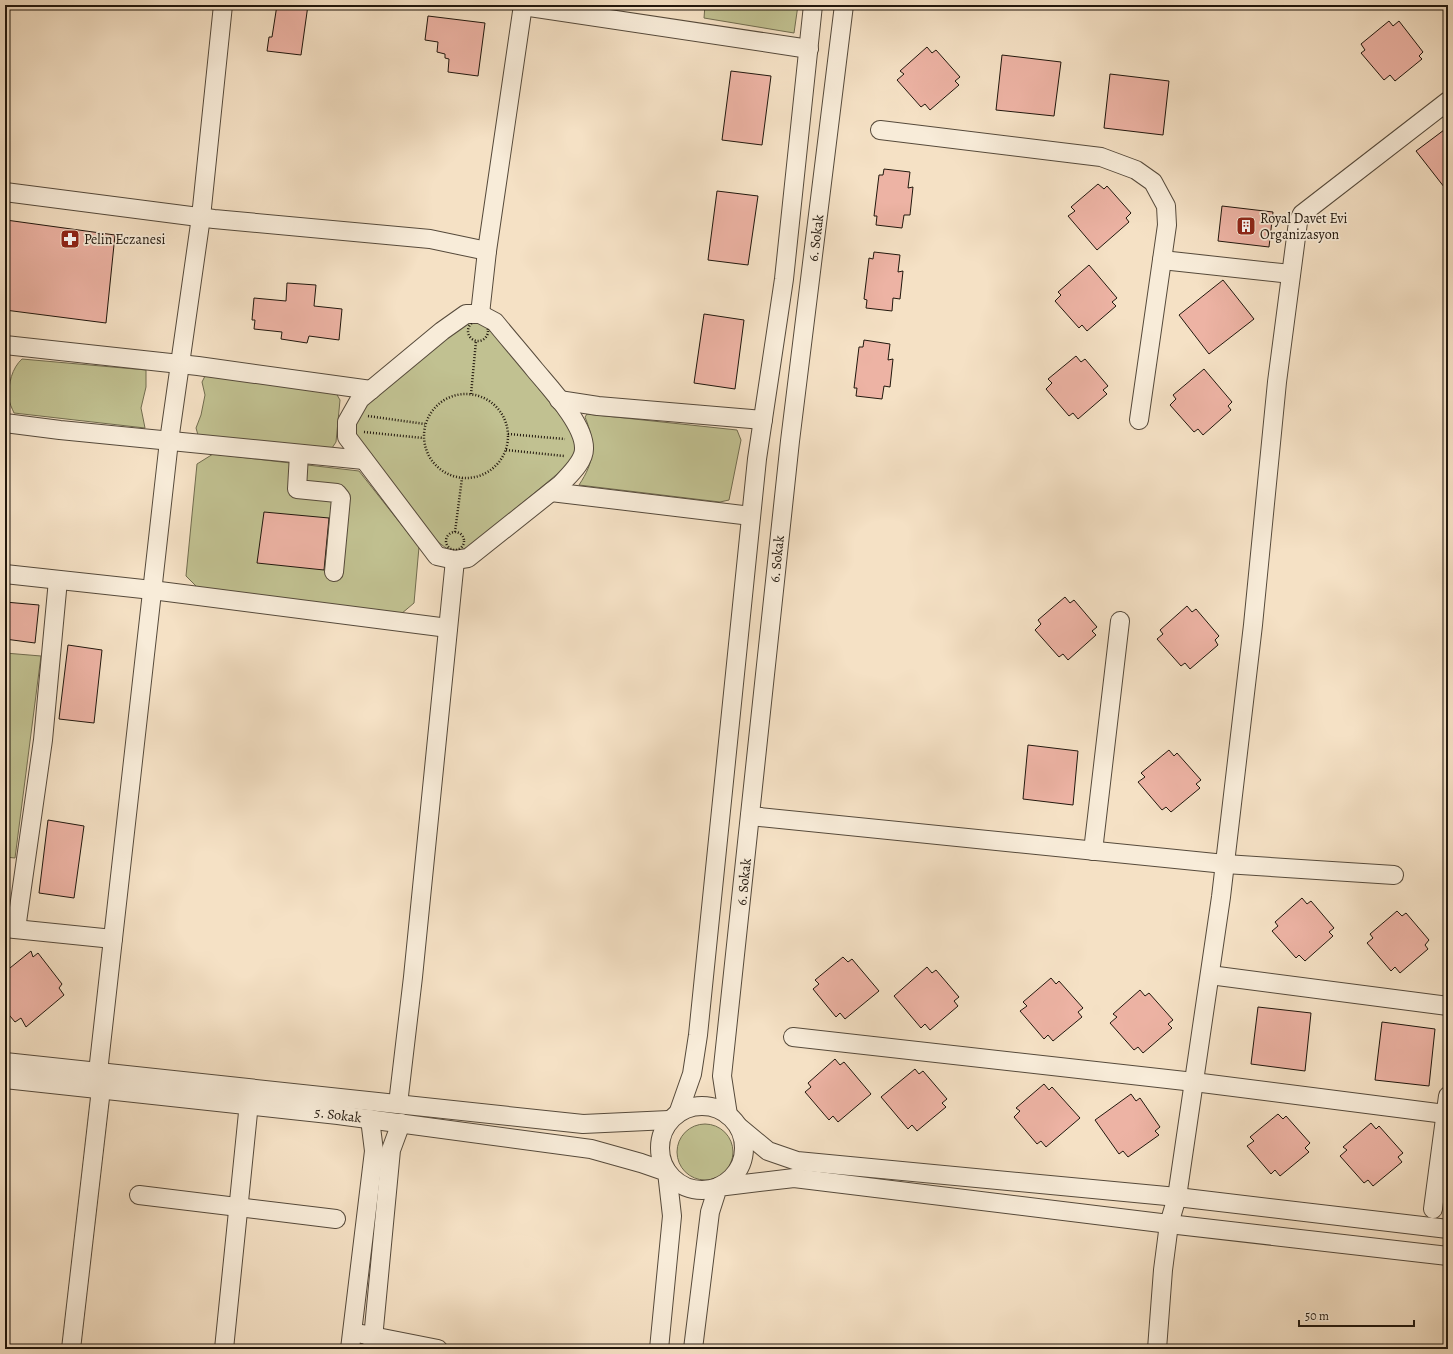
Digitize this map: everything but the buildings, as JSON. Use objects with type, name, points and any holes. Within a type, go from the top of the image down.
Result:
[{"type":"street","points":[[71,1349],[113,939],[152,590],[169,441],[201,217],[223,5]]},
{"type":"street","points":[[480,314],[487,251],[523,5],[809,49]]},
{"type":"street","name":"6. Sokak","points":[[674,1116],[692,1074],[698,1035],[757,458],[784,279],[813,5]]},
{"type":"street","name":"6. Sokak","points":[[733,1121],[722,1076],[790,441],[844,5]]},
{"type":"street","points":[[1157,1349],[1163,1270],[1169,1224],[1177,1196],[1225,864],[1253,625],[1277,382],[1298,222],[1302,214],[1448,101]]},
{"type":"street","points":[[880,130],[1101,157],[1136,170],[1153,182],[1166,206],[1167,225],[1139,420]]},
{"type":"street","points":[[5,192],[201,217],[430,239],[487,251]]},
{"type":"street","points":[[1162,260],[1291,274]]},
{"type":"street","points":[[466,314],[480,314],[495,322],[559,400],[576,424],[583,449],[569,475],[551,492],[468,558],[455,560],[437,556],[346,437],[348,422],[360,399],[442,331],[466,314]]},
{"type":"street","points":[[5,345],[180,364],[371,390]]},
{"type":"street","points":[[559,400],[598,406],[763,420]]},
{"type":"street","points":[[5,423],[60,430],[364,460]]},
{"type":"street","points":[[299,454],[297,488],[337,493],[341,498],[334,572]]},
{"type":"street","points":[[551,492],[751,516]]},
{"type":"street","points":[[398,1104],[413,977],[455,560]]},
{"type":"street","points":[[5,574],[152,590],[448,628]]},
{"type":"street","points":[[58,580],[43,740],[11,929],[113,939]]},
{"type":"street","points":[[1093,850],[1120,621]]},
{"type":"street","points":[[750,816],[1225,864],[1394,875]]},
{"type":"street","points":[[1210,975],[1448,1006]]},
{"type":"street","points":[[793,1038],[1194,1082],[1445,1114]]},
{"type":"street","name":"5. Sokak","points":[[5,1062],[99,1081]]},
{"type":"street","name":"5. Sokak","points":[[5,1079],[99,1081],[249,1097],[398,1104],[583,1124],[674,1116]]},
{"type":"street","points":[[1433,1209],[1448,1096]]},
{"type":"street","points":[[224,1349],[249,1097]]},
{"type":"street","name":"5. Sokak","points":[[249,1097],[370,1119],[591,1149],[667,1172]]},
{"type":"street","points":[[706,1105],[719,1109],[733,1121],[768,1151],[797,1161],[1177,1196],[1442,1228],[1440,1255],[1169,1224],[794,1178],[704,1190],[690,1189],[677,1183],[667,1172],[660,1160],[659,1146],[662,1132],[674,1116],[692,1106],[706,1105]]},
{"type":"street","points":[[350,1349],[374,1151],[370,1119]]},
{"type":"street","points":[[693,1349],[710,1212],[718,1187],[730,1179],[739,1168],[744,1154],[744,1140],[733,1121]]},
{"type":"street","points":[[373,1343],[391,1150],[401,1123]]},
{"type":"street","points":[[659,1349],[672,1216],[667,1172]]},
{"type":"street","points":[[139,1195],[336,1219]]},
{"type":"street","points":[[352,1331],[373,1343],[438,1349]]},
{"type":"path","points":[[471,394],[476,341]]},
{"type":"path","points":[[466,393],[471,394],[480,396],[493,403],[502,414],[508,427],[508,442],[504,456],[496,467],[483,475],[469,479],[456,478],[443,472],[433,463],[426,451],[423,438],[425,424],[430,412],[440,402],[452,396],[466,393]]},
{"type":"path","points":[[348,422],[425,424]]},
{"type":"path","points":[[348,422],[423,438]]},
{"type":"path","points":[[508,434],[583,449]]},
{"type":"path","points":[[506,450],[583,449]]},
{"type":"path","points":[[455,532],[462,478]]},
{"type":"green space","points":[[705,5],[798,5],[794,33],[704,18]]},
{"type":"green space","points":[[472,319],[480,319],[498,338],[574,433],[578,446],[573,461],[470,546],[453,551],[437,541],[355,433],[353,420],[361,408]]},
{"type":"green space","points":[[22,359],[146,370],[146,387],[141,408],[145,428],[14,413],[9,400],[9,387],[13,372]]},
{"type":"green space","points":[[205,376],[336,393],[340,400],[336,442],[332,448],[198,435],[196,428],[201,415],[205,395],[202,382]]},
{"type":"green space","points":[[587,414],[737,430],[741,440],[729,500],[720,502],[579,485],[588,468],[592,452],[591,436],[585,417]]},
{"type":"green space","points":[[213,454],[359,471],[419,547],[414,603],[401,614],[198,588],[186,576],[197,464]]},
{"type":"green space","points":[[5,653],[41,656],[15,858],[5,857]]},
{"type":"green space","points":[[705,1124],[716,1126],[725,1132],[731,1141],[733,1152],[731,1163],[725,1172],[716,1178],[705,1180],[694,1178],[685,1172],[679,1163],[677,1152],[679,1141],[685,1132],[694,1126]]},
{"type":"place","name":"Royal Davet Evi Organizasyon","points":[[1246,226]]},
{"type":"place","name":"Pelin Eczanesi","points":[[70,239]]}]
